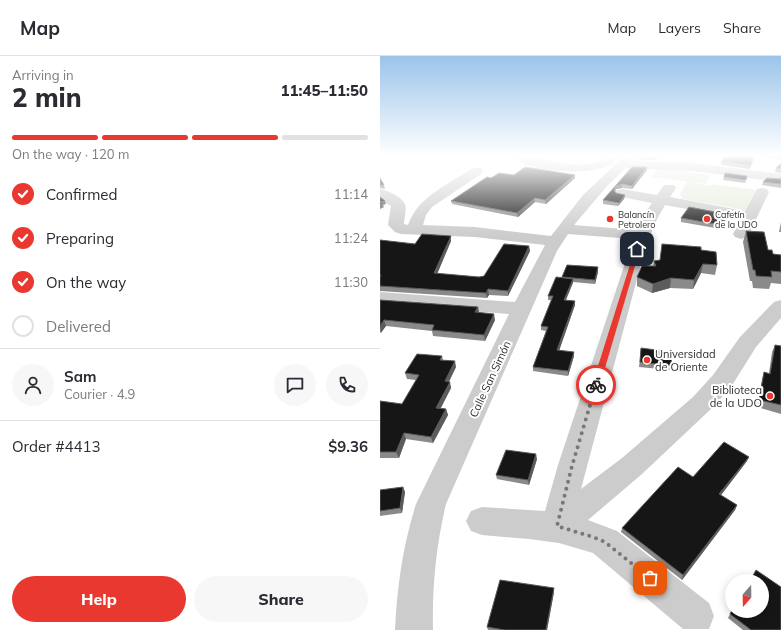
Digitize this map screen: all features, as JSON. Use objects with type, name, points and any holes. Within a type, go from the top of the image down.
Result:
[{"type":"street","points":[[414,230],[419,214],[427,204],[459,183]]},
{"type":"street","name":"Calle San Simón","points":[[414,630],[414,611],[419,555],[424,527],[432,504],[522,309],[563,230],[601,183]]},
{"type":"street","points":[[740,234],[762,192]]},
{"type":"street","points":[[380,193],[393,200],[398,205],[396,225],[401,228],[414,230],[475,232],[563,230],[645,231]]},
{"type":"street","points":[[622,193],[665,194],[750,216]]},
{"type":"street","points":[[557,526],[572,466],[637,249],[665,194]]},
{"type":"street","points":[[380,298],[522,309]]},
{"type":"street","points":[[557,526],[632,466],[702,403],[722,380],[734,360],[748,342],[781,306]]},
{"type":"street","points":[[482,521],[557,526],[605,542],[696,616]]},
{"type":"green space","points":[[687,183],[711,186],[712,184],[756,190],[745,210],[683,199],[680,194]]},
{"type":"building","points":[[478,183],[566,183],[545,200],[535,198],[517,213],[451,201]]},
{"type":"building","points":[[618,183],[635,183],[632,186],[622,184],[616,186],[614,190],[616,193],[625,195],[619,203],[603,200]]},
{"type":"building","points":[[380,197],[385,201],[380,202]]},
{"type":"building","points":[[689,207],[726,214],[721,225],[681,218]]},
{"type":"building","points":[[746,231],[764,232],[768,250],[772,250],[773,254],[781,255],[781,272],[771,271],[772,277],[756,276],[755,270],[753,270]]},
{"type":"building","points":[[422,234],[451,236],[434,273],[479,277],[484,276],[504,244],[529,246],[508,291],[488,289],[486,293],[380,286],[380,240],[415,244]]},
{"type":"building","points":[[662,244],[701,247],[701,250],[716,252],[717,265],[703,264],[694,280],[671,278],[653,284],[637,277],[642,266],[656,266],[654,261],[660,260]]},
{"type":"building","points":[[567,265],[598,267],[595,280],[562,277]]},
{"type":"building","points":[[556,277],[573,279],[564,300],[575,301],[557,350],[574,352],[568,371],[533,367],[548,327],[541,326],[553,296],[548,296]]},
{"type":"building","points":[[380,300],[478,307],[475,312],[494,314],[484,335],[432,330],[434,325],[384,320],[380,326]]},
{"type":"building","points":[[775,345],[781,346],[781,405],[759,400],[764,372],[770,374]]},
{"type":"building","points":[[641,348],[672,352],[671,366],[640,362]]},
{"type":"building","points":[[417,354],[442,356],[440,360],[455,361],[445,381],[450,382],[436,408],[446,409],[431,437],[404,433],[396,452],[380,452],[380,401],[402,404],[419,375],[405,373]]},
{"type":"building","points":[[724,442],[749,457],[719,494],[737,505],[683,575],[622,528],[678,467],[693,477]]},
{"type":"building","points":[[506,450],[536,454],[528,480],[496,475]]},
{"type":"building","points":[[403,487],[400,508],[380,511],[380,490]]},
{"type":"building","points":[[756,570],[762,574],[754,574]]},
{"type":"building","points":[[769,579],[781,587],[781,630],[751,630],[735,618],[769,618]]},
{"type":"building","points":[[500,580],[554,588],[546,630],[505,630],[487,627]]},
{"type":"way so far","points":[[596,385],[572,466],[557,526],[605,542],[650,578]]},
{"type":"place","name":"Balancín Petrolero","points":[[610,219]]},
{"type":"place","name":"Cafetín de la UDO","points":[[707,219]]},
{"type":"place","name":"Universidad de Oriente","points":[[647,360]]},
{"type":"place","name":"Biblioteca de la UDO","points":[[770,396]]},
{"type":"route","points":[[596,385],[637,249]]}]
